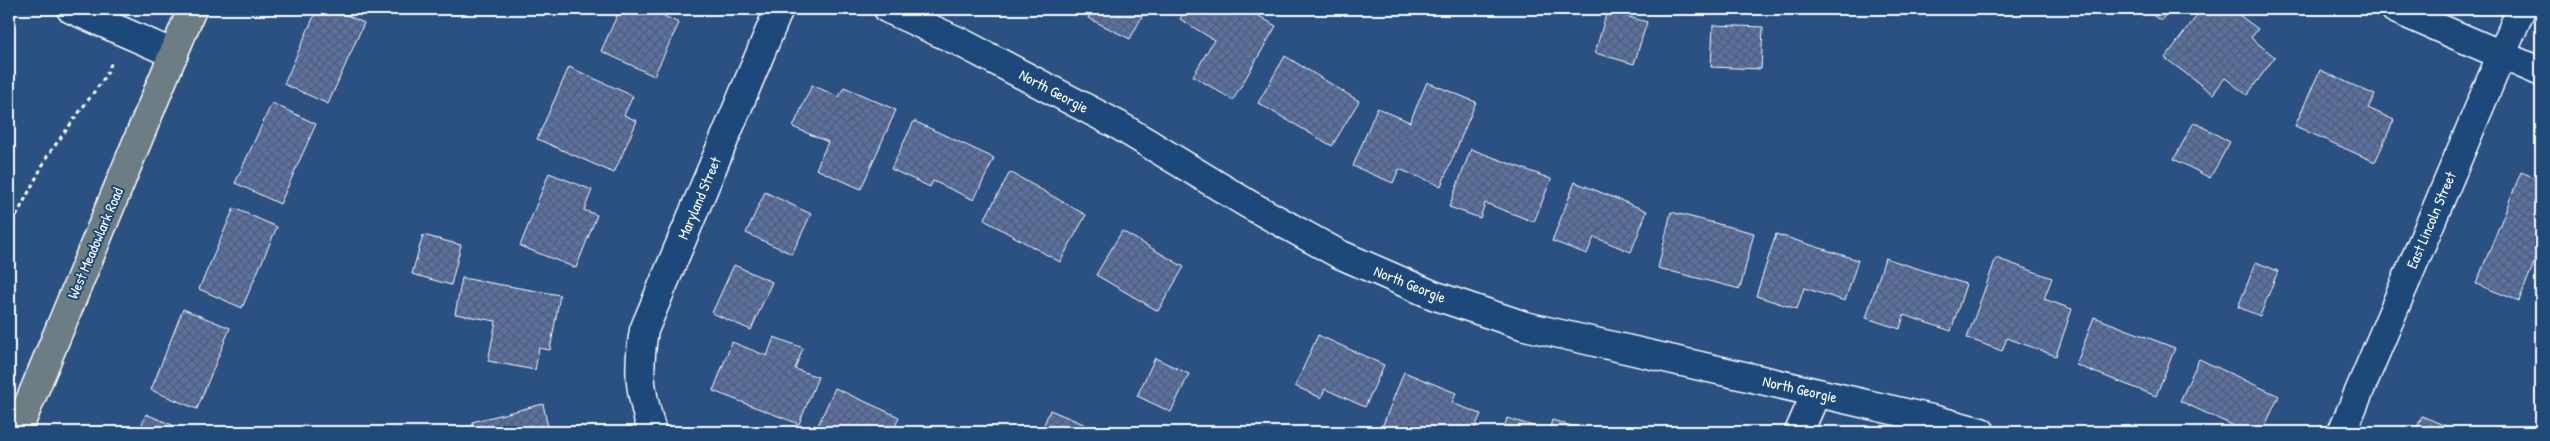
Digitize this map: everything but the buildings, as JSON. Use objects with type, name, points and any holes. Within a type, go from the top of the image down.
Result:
[{"type":"main road","name":"West Meadowlark Road","points":[[16,432],[192,9]]},
{"type":"street","points":[[71,9],[174,54]]},
{"type":"street","name":"Maryland Street","points":[[652,432],[640,392],[639,360],[644,330],[779,9]]},
{"type":"street","name":"North Georgie","points":[[888,9],[960,42],[1118,125],[1248,204],[1339,254],[1432,295],[1525,326],[1981,432]]},
{"type":"street","points":[[2395,9],[2541,72]]},
{"type":"street","name":"East Lincoln Street","points":[[2342,432],[2521,9]]},
{"type":"street","points":[[1800,432],[1816,393]]},
{"type":"path","points":[[9,230],[48,155],[106,77]]}]
